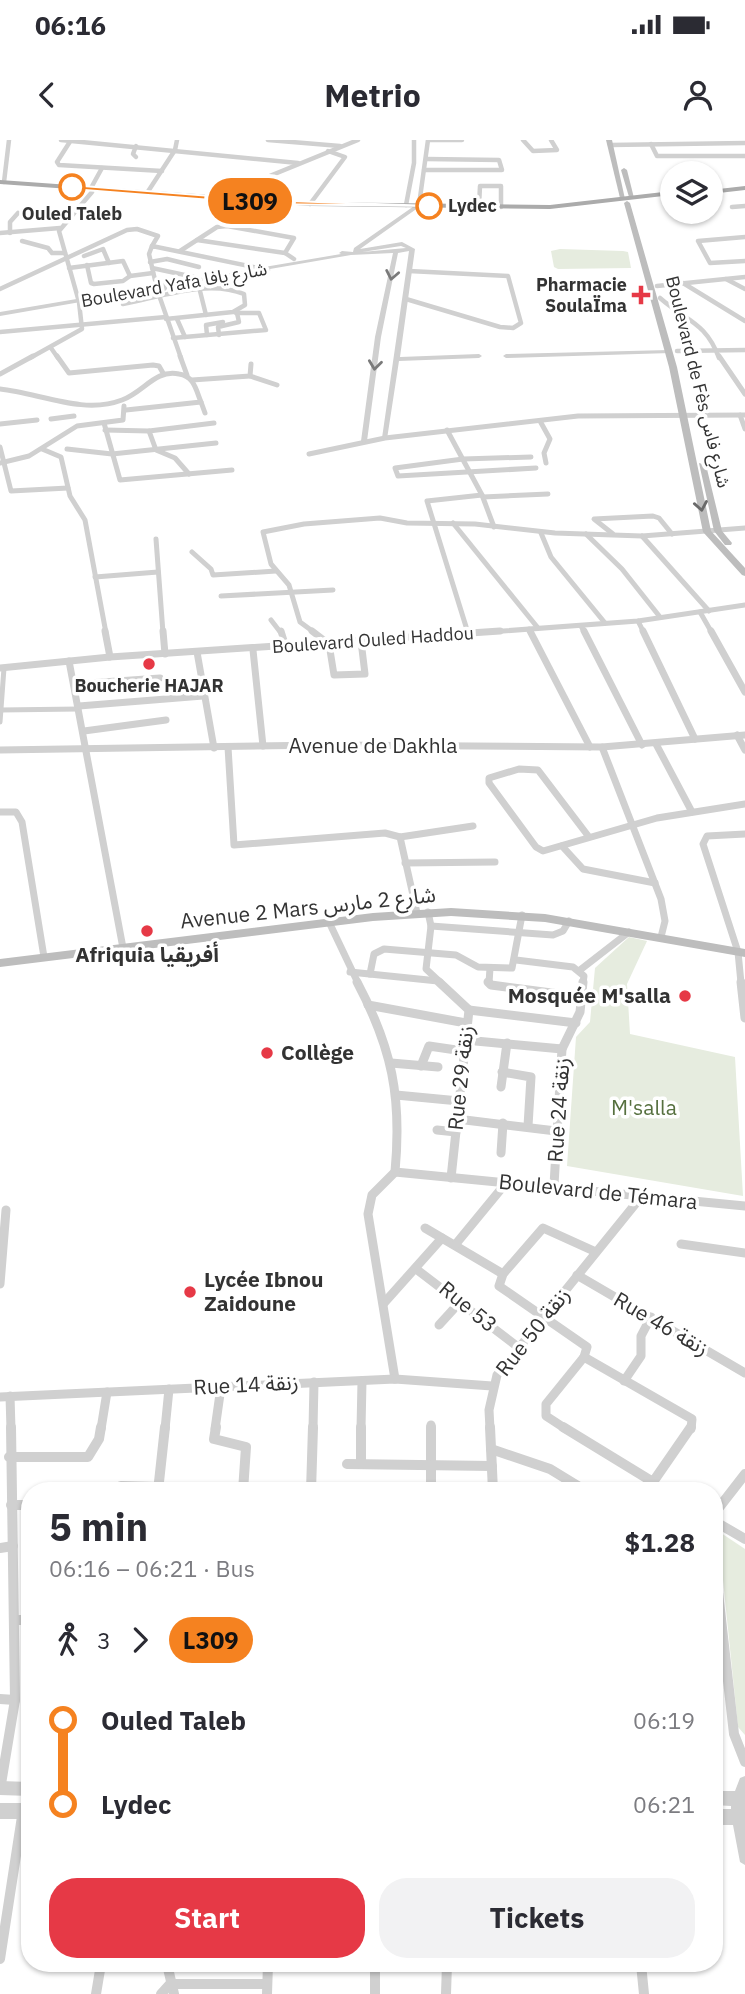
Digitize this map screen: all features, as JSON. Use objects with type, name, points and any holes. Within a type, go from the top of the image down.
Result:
[{"type":"main road","name":"Boulevard de Fès شارع فاس","points":[[613,142],[673,352]]},
{"type":"main road","points":[[1,183],[238,204],[501,207],[562,206],[629,200]]},
{"type":"main road","points":[[723,189],[745,186]]},
{"type":"main road","points":[[91,190],[213,199],[405,207]]},
{"type":"main road","points":[[418,207],[555,210],[660,196]]},
{"type":"main road","name":"Boulevard de Fès شارع فاس","points":[[629,200],[657,286],[673,352],[707,532]]},
{"type":"main road","name":"Boulevard de Fès شارع فاس","points":[[685,414],[718,531],[745,561]]},
{"type":"main road","points":[[707,532],[745,573]]},
{"type":"main road","name":"Avenue 2 Mars شارع 2 مارس","points":[[0,963],[423,913],[522,915],[742,952]]},
{"type":"street","points":[[1,183],[9,140]]},
{"type":"street","points":[[61,140],[131,143],[136,146],[298,163]]},
{"type":"street","points":[[147,193],[175,150],[177,140]]},
{"type":"street","points":[[268,140],[342,146]]},
{"type":"street","points":[[213,199],[358,140]]},
{"type":"street","points":[[350,252],[405,207],[414,163],[414,140]]},
{"type":"street","points":[[350,252],[418,207],[428,140],[462,140]]},
{"type":"street","points":[[523,140],[531,151],[557,150],[551,140]]},
{"type":"street","points":[[71,141],[57,162],[59,166],[162,171]]},
{"type":"street","points":[[729,156],[731,141]]},
{"type":"street","points":[[613,142],[745,143]]},
{"type":"street","points":[[651,144],[658,156],[745,156]]},
{"type":"street","points":[[136,146],[133,154],[136,157]]},
{"type":"street","points":[[310,204],[345,157],[328,151]]},
{"type":"street","points":[[424,170],[502,170],[499,160],[427,159]]},
{"type":"street","points":[[0,233],[60,228],[91,190],[102,168]]},
{"type":"street","points":[[479,206],[479,187],[490,184],[501,186],[501,207]]},
{"type":"street","points":[[732,207],[745,206]]},
{"type":"street","points":[[10,233],[10,222],[18,212]]},
{"type":"street","points":[[180,251],[217,227],[227,226],[294,238],[285,253]]},
{"type":"street","points":[[0,374],[79,333],[84,324],[60,228]]},
{"type":"street","points":[[0,289],[65,255],[131,229],[158,236],[152,246],[152,268],[173,338],[205,413]]},
{"type":"street","points":[[745,243],[743,237],[698,241],[710,263],[745,261]]},
{"type":"street","points":[[197,240],[285,253],[294,259]]},
{"type":"street","points":[[22,241],[48,248],[52,253],[65,255]]},
{"type":"street","points":[[368,241],[369,246],[378,248]]},
{"type":"street","points":[[152,246],[268,270]]},
{"type":"street","name":"Boulevard Yafa شارع يافا","points":[[0,311],[78,299],[104,298],[294,259],[378,248],[394,249]]},
{"type":"street","points":[[84,256],[103,249],[109,262]]},
{"type":"street","points":[[363,441],[394,249],[412,249],[398,359],[384,438]]},
{"type":"street","name":"Boulevard Yafa شارع يافا","points":[[78,299],[97,293],[158,288],[199,277],[268,270],[350,252],[394,249]]},
{"type":"street","points":[[87,265],[91,283],[94,284],[123,281],[169,259],[199,267]]},
{"type":"street","points":[[69,268],[125,262],[130,276]]},
{"type":"street","points":[[152,268],[199,277]]},
{"type":"street","points":[[406,299],[500,327],[513,328],[521,323],[508,276],[409,271]]},
{"type":"street","points":[[657,286],[745,277]]},
{"type":"street","points":[[726,279],[745,289]]},
{"type":"street","points":[[683,283],[745,321]]},
{"type":"street","points":[[0,332],[206,315],[238,310],[244,305],[244,295],[229,289],[200,291],[158,288],[123,304]]},
{"type":"street","points":[[200,291],[206,315]]},
{"type":"street","points":[[97,293],[104,298]]},
{"type":"street","points":[[660,298],[677,313],[692,319],[712,338],[716,350],[745,394]]},
{"type":"street","points":[[735,313],[745,311]]},
{"type":"street","points":[[219,335],[219,326],[239,321],[237,313]]},
{"type":"street","points":[[166,318],[259,313],[266,330],[173,338]]},
{"type":"street","points":[[207,335],[205,326],[226,321],[226,314]]},
{"type":"street","points":[[177,319],[185,337]]},
{"type":"street","points":[[51,348],[69,373],[156,365],[163,373],[190,378],[250,376],[277,385]]},
{"type":"street","points":[[506,356],[745,350]]},
{"type":"street","points":[[398,359],[479,356]]},
{"type":"street","points":[[250,376],[251,364]]},
{"type":"street","points":[[0,390],[22,391],[72,405],[122,400],[163,373]]},
{"type":"street","points":[[104,427],[122,420],[126,410],[122,400]]},
{"type":"street","points":[[126,410],[201,402]]},
{"type":"street","points":[[72,405],[76,426]]},
{"type":"street","points":[[309,454],[384,438],[598,414],[742,415],[745,429]]},
{"type":"street","points":[[51,419],[74,416]]},
{"type":"street","points":[[0,424],[37,420]]},
{"type":"street","points":[[540,421],[550,439],[544,453],[546,463]]},
{"type":"street","points":[[3,461],[26,457],[76,426],[149,431],[214,424]]},
{"type":"street","points":[[104,427],[120,480],[232,470]]},
{"type":"street","points":[[447,430],[483,496],[494,527]]},
{"type":"street","points":[[149,431],[156,450],[175,458],[189,474]]},
{"type":"street","points":[[65,433],[67,449]]},
{"type":"street","points":[[59,456],[67,449],[98,450],[112,454],[216,443]]},
{"type":"street","points":[[0,447],[11,491],[68,488]]},
{"type":"street","points":[[42,449],[59,456]]},
{"type":"street","points":[[59,456],[68,488],[85,520],[110,657]]},
{"type":"street","points":[[531,457],[463,459],[397,467],[396,475],[536,468]]},
{"type":"street","points":[[468,633],[428,499],[548,494]]},
{"type":"street","points":[[614,535],[594,519],[653,516],[659,518],[672,534]]},
{"type":"street","points":[[361,641],[366,672],[362,675],[334,675],[329,643],[300,622],[291,590],[269,559],[263,532],[310,523],[380,518],[407,523],[453,523],[541,533],[642,536],[745,528]]},
{"type":"street","points":[[453,523],[538,628]]},
{"type":"street","points":[[541,533],[551,557],[606,624]]},
{"type":"street","points":[[586,534],[621,569],[660,617]]},
{"type":"street","points":[[642,536],[709,611]]},
{"type":"street","points":[[156,539],[165,654]]},
{"type":"street","points":[[192,552],[211,569],[212,575],[276,571]]},
{"type":"street","points":[[95,577],[158,572]]},
{"type":"street","points":[[221,596],[291,590],[333,590]]},
{"type":"street","name":"Boulevard Ouled Haddou","points":[[2,668],[110,657],[253,650],[606,624],[745,605]]},
{"type":"street","points":[[700,612],[745,692]]},
{"type":"street","points":[[271,620],[280,629],[286,647]]},
{"type":"street","points":[[638,621],[695,739]]},
{"type":"street","points":[[580,626],[642,745]]},
{"type":"street","points":[[529,629],[590,747]]},
{"type":"street","points":[[253,650],[262,746]]},
{"type":"street","points":[[197,652],[214,748]]},
{"type":"street","points":[[69,661],[123,948]]},
{"type":"street","points":[[0,722],[2,668]]},
{"type":"street","points":[[74,684],[160,678]]},
{"type":"street","points":[[1,710],[79,708],[203,696]]},
{"type":"street","points":[[84,731],[166,720]]},
{"type":"street","name":"Avenue de Dakhla","points":[[0,750],[262,746],[602,747],[745,735]]},
{"type":"street","points":[[737,736],[745,750]]},
{"type":"street","points":[[656,744],[692,812]]},
{"type":"street","points":[[228,747],[234,845],[355,835],[385,834],[400,837],[473,826]]},
{"type":"street","points":[[602,747],[655,883],[664,912],[661,937]]},
{"type":"street","points":[[589,837],[538,770],[519,769],[489,778],[489,783],[536,847],[543,852],[632,825],[745,804]]},
{"type":"street","points":[[0,812],[16,812],[22,822],[44,957]]},
{"type":"street","points":[[745,834],[712,835],[705,837],[704,844],[742,952],[745,1018]]},
{"type":"street","points":[[400,837],[405,863],[423,913],[431,926],[425,952]]},
{"type":"street","points":[[562,846],[583,869],[655,883]]},
{"type":"street","points":[[405,863],[495,862]]},
{"type":"street","points":[[370,974],[376,951],[390,950],[456,955],[478,967],[509,969],[516,960],[522,915]]},
{"type":"street","points":[[431,926],[553,935],[563,931],[569,921]]},
{"type":"street","points":[[329,922],[350,972],[368,1005],[391,1063],[396,1095],[398,1115],[395,1172],[377,1187],[369,1203],[395,1379]]},
{"type":"street","points":[[516,960],[580,970],[629,932]]},
{"type":"street","name":"Rue 29 زنقة","points":[[425,952],[426,969],[469,1010],[451,1178]]},
{"type":"street","points":[[490,968],[488,983],[494,986],[582,997]]},
{"type":"street","name":"Rue 24 زنقة","points":[[554,1185],[562,1049],[576,1023],[582,997],[584,976],[580,970]]},
{"type":"street","points":[[350,972],[438,981]]},
{"type":"street","points":[[368,1005],[466,1023]]},
{"type":"street","points":[[469,1010],[576,1023]]},
{"type":"street","points":[[465,1040],[562,1049]]},
{"type":"street","points":[[501,1087],[507,1043]]},
{"type":"street","points":[[421,1066],[429,1046],[463,1051]]},
{"type":"street","points":[[391,1063],[438,1068]]},
{"type":"street","points":[[502,1072],[530,1077],[528,1126]]},
{"type":"street","points":[[396,1095],[459,1101]]},
{"type":"street","points":[[457,1119],[556,1131]]},
{"type":"street","points":[[501,1153],[503,1123]]},
{"type":"street","points":[[436,1130],[456,1132]]},
{"type":"street","name":"Boulevard de Témara","points":[[395,1172],[554,1185],[745,1206]]},
{"type":"street","points":[[455,1245],[506,1183]]},
{"type":"street","name":"Rue 50 زنقة","points":[[493,1482],[492,1386],[499,1371],[641,1196]]},
{"type":"street","points":[[0,1284],[6,1210]]},
{"type":"street","points":[[425,1227],[503,1274]]},
{"type":"street","points":[[584,1357],[690,1416],[694,1422],[691,1432],[653,1482],[647,1481],[546,1416],[546,1404],[584,1357],[587,1347],[499,1286],[503,1274],[543,1228],[596,1252]]},
{"type":"street","points":[[384,1303],[442,1238]]},
{"type":"street","points":[[681,1244],[745,1252]]},
{"type":"street","name":"Rue 53","points":[[416,1269],[448,1289],[460,1302],[518,1347]]},
{"type":"street","name":"Rue 46 زنقة","points":[[577,1275],[745,1373]]},
{"type":"street","points":[[439,1325],[460,1302]]},
{"type":"street","points":[[624,1381],[641,1356],[641,1336],[651,1318]]},
{"type":"street","name":"Rue 14 زنقة","points":[[5,1397],[395,1379],[492,1386]]},
{"type":"street","points":[[361,1464],[362,1381]]},
{"type":"street","points":[[311,1482],[314,1382]]},
{"type":"street","points":[[221,1387],[214,1439],[246,1447],[244,1482]]},
{"type":"street","points":[[159,1482],[169,1389]]},
{"type":"street","points":[[9,1457],[88,1457],[95,1451],[99,1439],[107,1392]]},
{"type":"street","points":[[5,1397],[13,1546],[15,1700],[0,1788],[21,1789]]},
{"type":"street","points":[[430,1482],[431,1424]]},
{"type":"street","points":[[491,1449],[550,1468],[572,1482]]},
{"type":"street","points":[[347,1464],[429,1463],[492,1466]]},
{"type":"street","points":[[723,1502],[745,1474]]},
{"type":"street","points":[[11,1505],[21,1505]]},
{"type":"street","points":[[723,1526],[745,1539]]},
{"type":"street","points":[[0,1548],[13,1546]]},
{"type":"street","points":[[15,1620],[21,1620]]},
{"type":"street","points":[[723,1637],[734,1734],[745,1762]]},
{"type":"street","points":[[0,1699],[15,1700]]},
{"type":"street","points":[[745,1783],[742,1799],[745,1857]]},
{"type":"street","points":[[723,1798],[742,1799]]},
{"type":"street","points":[[0,1811],[21,1810]]},
{"type":"street","points":[[723,1817],[742,1817]]},
{"type":"street","points":[[0,1959],[5,1894],[21,1830]]},
{"type":"street","points":[[96,1994],[100,1972]]},
{"type":"street","points":[[167,1972],[168,1991],[267,1989]]},
{"type":"street","points":[[374,1994],[375,1972]]},
{"type":"street","points":[[446,1994],[447,1972]]},
{"type":"street","points":[[642,1972],[644,1994]]},
{"type":"green space","points":[[560,249],[628,252],[631,268],[558,269],[554,267],[551,251]]},
{"type":"green space","name":"M'salla","points":[[629,937],[647,941],[627,984],[630,1034],[735,1057],[743,1196],[567,1166],[576,1037],[590,1022],[595,968]]},
{"type":"green space","points":[[723,1534],[745,1549],[745,1735],[738,1727],[723,1580]]},
{"type":"bus line","name":"L309","points":[[72,187],[261,202],[429,206]]},
{"type":"place","name":"Ouled Taleb","points":[[72,187]]},
{"type":"place","name":"Lydec","points":[[429,206]]},
{"type":"place","name":"Pharmacie SoulaÏma","points":[[641,295]]},
{"type":"place","name":"Boucherie HAJAR","points":[[149,664]]},
{"type":"place","name":"Afriquia أفريقيا","points":[[147,931]]},
{"type":"place","name":"Mosquée M'salla","points":[[685,996]]},
{"type":"place","name":"Collège","points":[[267,1053]]},
{"type":"place","name":"Lycée Ibnou Zaidoune","points":[[190,1292]]}]
